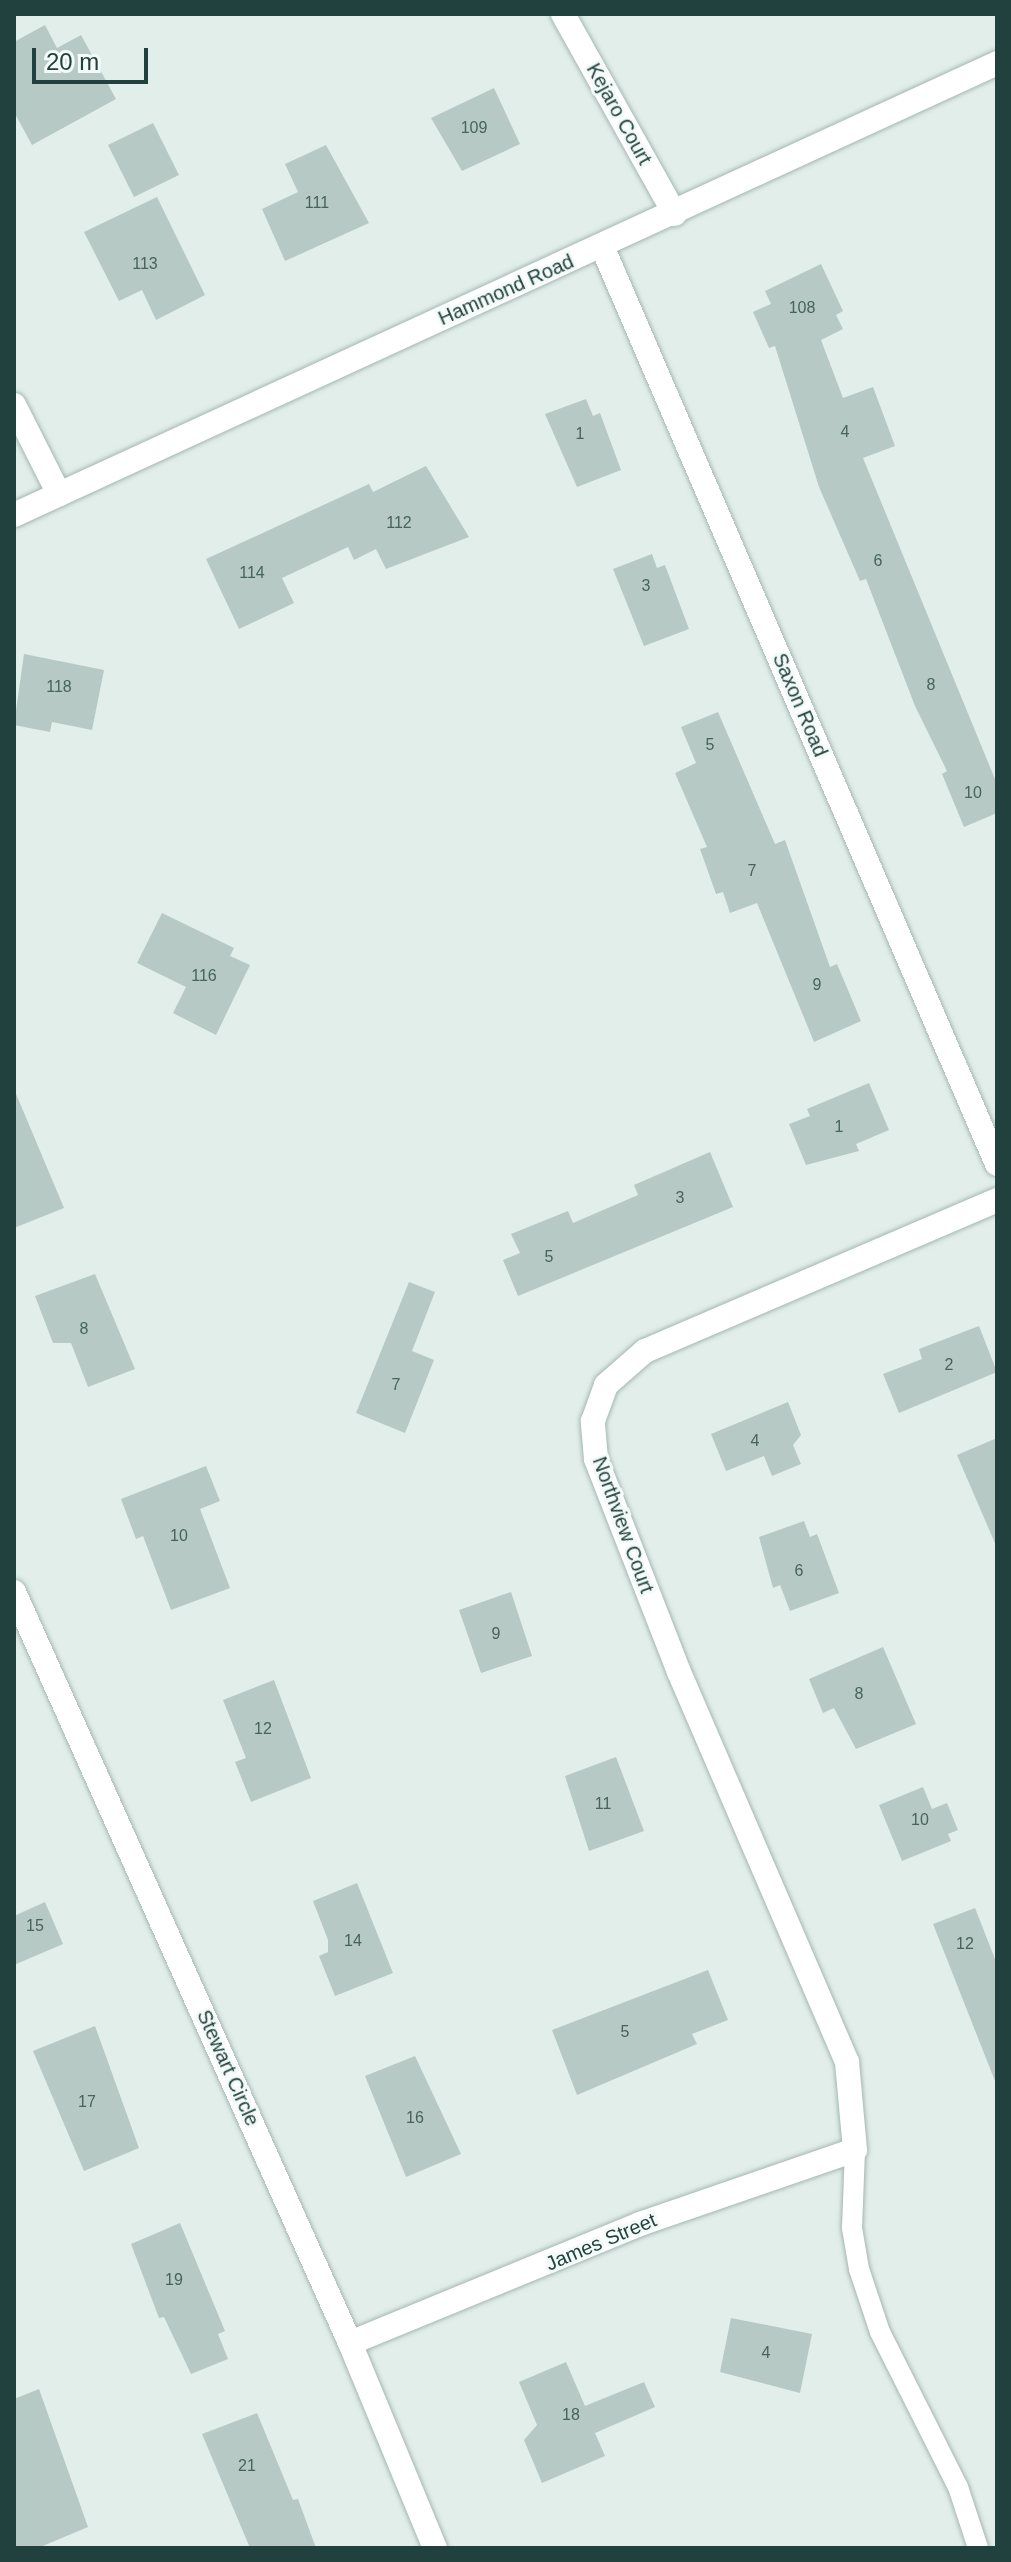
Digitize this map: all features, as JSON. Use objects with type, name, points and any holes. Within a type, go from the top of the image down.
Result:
[{"type":"street","name":"Kejaro Court","points":[[563,14],[675,214]]},
{"type":"street","name":"Hammond Road","points":[[14,515],[675,214],[997,63]]},
{"type":"street","name":"Saxon Road","points":[[602,246],[997,1164]]},
{"type":"street","points":[[14,405],[59,494]]},
{"type":"street","name":"Northview Court","points":[[855,2150],[847,2062],[679,1672],[596,1459],[593,1421],[606,1385],[645,1351],[997,1200]]},
{"type":"street","name":"Stewart Circle","points":[[14,1592],[350,2343],[435,2548]]},
{"type":"street","name":"James Street","points":[[350,2343],[640,2224],[855,2150]]},
{"type":"lane","points":[[855,2150],[852,2228],[859,2269],[880,2332],[958,2487],[978,2548]]},
{"type":"building","points":[[45,25],[57,48],[81,35],[116,99],[32,145],[14,112],[14,42]]},
{"type":"building","points":[[494,88],[520,144],[462,171],[431,118]]},
{"type":"building","points":[[153,123],[179,175],[134,197],[108,145]]},
{"type":"building","points":[[326,145],[369,223],[285,261],[262,209],[298,192],[285,164]]},
{"type":"building","points":[[157,197],[205,295],[156,320],[142,290],[119,301],[84,232]]},
{"type":"building","points":[[821,264],[843,311],[836,315],[843,329],[821,340],[843,398],[873,387],[895,446],[863,458],[997,784],[997,813],[964,827],[942,774],[947,771],[915,706],[866,579],[860,581],[819,487],[775,346],[769,348],[753,312],[771,304],[765,291]]},
{"type":"building","points":[[586,399],[593,416],[600,413],[621,470],[577,487],[545,414]]},
{"type":"building","points":[[426,466],[469,537],[386,569],[376,549],[354,560],[348,547],[282,578],[294,603],[239,629],[206,559],[369,484],[373,492]]},
{"type":"building","points":[[652,554],[657,568],[665,565],[689,629],[644,646],[613,569]]},
{"type":"building","points":[[24,654],[104,670],[92,730],[52,722],[50,732],[14,725]]},
{"type":"building","points":[[718,712],[775,844],[785,840],[830,967],[837,964],[861,1021],[814,1042],[757,903],[730,913],[723,892],[716,894],[700,849],[707,847],[675,773],[696,763],[681,727]]},
{"type":"building","points":[[162,913],[234,948],[230,956],[250,965],[216,1035],[173,1013],[186,987],[137,963]]},
{"type":"building","points":[[869,1083],[889,1130],[856,1144],[859,1151],[806,1165],[789,1124],[810,1116],[807,1109]]},
{"type":"building","points":[[14,1089],[64,1208],[14,1228]]},
{"type":"building","points":[[710,1152],[733,1207],[518,1296],[503,1260],[520,1253],[511,1234],[568,1211],[573,1223],[638,1195],[634,1185]]},
{"type":"building","points":[[95,1274],[135,1369],[88,1387],[71,1343],[53,1343],[35,1296]]},
{"type":"building","points":[[409,1282],[435,1292],[412,1351],[434,1360],[405,1433],[356,1413]]},
{"type":"building","points":[[979,1326],[997,1372],[899,1413],[883,1374],[922,1359],[919,1349]]},
{"type":"building","points":[[788,1402],[801,1435],[793,1445],[801,1464],[772,1476],[764,1456],[726,1471],[711,1434]]},
{"type":"building","points":[[997,1438],[997,1548],[957,1455]]},
{"type":"building","points":[[206,1466],[220,1501],[200,1509],[230,1588],[171,1610],[143,1536],[136,1539],[121,1499]]},
{"type":"building","points":[[804,1521],[810,1537],[817,1534],[839,1593],[790,1611],[780,1585],[773,1588],[759,1537]]},
{"type":"building","points":[[511,1592],[532,1656],[481,1673],[459,1610]]},
{"type":"building","points":[[883,1647],[916,1724],[856,1749],[834,1708],[823,1713],[809,1679]]},
{"type":"building","points":[[274,1680],[311,1778],[251,1802],[235,1762],[246,1758],[223,1700]]},
{"type":"building","points":[[616,1757],[644,1831],[589,1851],[565,1776]]},
{"type":"building","points":[[923,1787],[932,1809],[947,1803],[958,1830],[948,1834],[951,1841],[902,1861],[879,1805]]},
{"type":"building","points":[[357,1883],[393,1973],[335,1996],[319,1956],[328,1952],[328,1940],[313,1901]]},
{"type":"building","points":[[45,1902],[63,1944],[14,1965],[14,1916]]},
{"type":"building","points":[[975,1908],[997,1964],[995,2081],[933,1924]]},
{"type":"building","points":[[708,1970],[728,2020],[692,2034],[697,2044],[577,2095],[552,2030]]},
{"type":"building","points":[[95,2026],[139,2148],[84,2171],[33,2051]]},
{"type":"building","points":[[415,2056],[461,2154],[406,2177],[365,2076]]},
{"type":"building","points":[[180,2223],[225,2331],[218,2334],[228,2359],[191,2374],[164,2317],[159,2318],[131,2244]]},
{"type":"building","points":[[731,2318],[812,2334],[800,2393],[720,2372]]},
{"type":"building","points":[[566,2362],[585,2406],[644,2382],[655,2407],[595,2433],[605,2456],[542,2483],[524,2440],[537,2425],[519,2382]]},
{"type":"building","points":[[39,2389],[88,2527],[38,2548],[14,2548],[14,2399]]},
{"type":"building","points":[[257,2413],[293,2500],[298,2499],[316,2548],[250,2548],[202,2434]]}]
